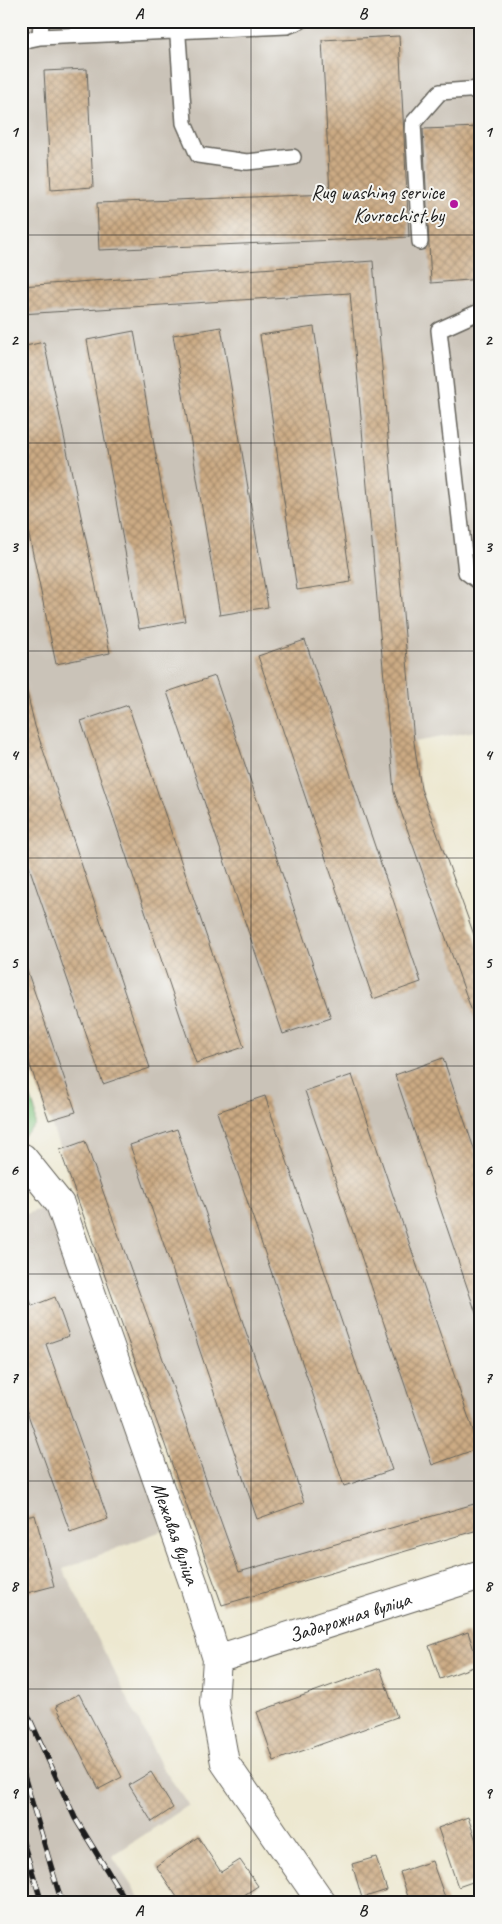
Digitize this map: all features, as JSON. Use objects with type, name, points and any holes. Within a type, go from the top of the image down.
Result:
[{"type":"street","name":"Межавая вуліца","points":[[22,1158],[60,1204],[194,1584],[217,1659],[214,1703],[224,1763],[322,1903]]},
{"type":"street","name":"Задарожная вуліца","points":[[217,1659],[481,1575]]},
{"type":"lane","points":[[40,37],[41,21]]},
{"type":"lane","points":[[21,41],[40,37],[178,26],[287,26],[300,21]]},
{"type":"lane","points":[[178,26],[184,123],[198,155],[247,162],[293,157]]},
{"type":"lane","points":[[420,242],[413,123],[440,92],[481,89]]},
{"type":"lane","points":[[481,311],[439,330],[466,572],[481,583]]},
{"type":"shaded area","points":[[21,21],[481,21],[481,730],[415,742],[421,789],[481,954],[481,1529],[222,1605],[21,1039]]},
{"type":"shaded area","points":[[46,1207],[54,1217],[164,1530],[63,1569],[162,1767],[189,1805],[112,1856],[143,1903],[21,1903],[21,1216]]},
{"type":"green space","points":[[21,1069],[35,1110],[35,1125],[21,1138]]},
{"type":"building","points":[[399,36],[409,237],[99,250],[97,203],[330,194],[322,40]]},
{"type":"building","points":[[87,69],[93,187],[51,190],[44,71]]},
{"type":"building","name":"Rug washing service Kovrochist.by","points":[[481,127],[481,279],[431,283],[423,129]]},
{"type":"building","points":[[373,261],[414,742],[421,789],[481,954],[480,1034],[394,792],[350,293],[21,314],[21,286]]},
{"type":"building","points":[[221,327],[268,607],[220,615],[173,335]]},
{"type":"building","points":[[314,327],[351,582],[297,590],[260,335]]},
{"type":"building","points":[[134,331],[185,621],[139,629],[87,340]]},
{"type":"building","points":[[44,342],[110,653],[56,664],[21,497],[21,347]]},
{"type":"building","points":[[305,640],[421,982],[373,999],[258,656]]},
{"type":"building","points":[[22,672],[35,726],[150,1068],[103,1084],[21,843]]},
{"type":"building","points":[[215,676],[331,1018],[283,1034],[167,692]]},
{"type":"building","points":[[128,705],[244,1047],[196,1063],[81,721]]},
{"type":"building","points":[[21,953],[76,1112],[49,1120],[21,1039]]},
{"type":"building","points":[[443,1058],[481,1169],[480,1325],[395,1075]]},
{"type":"building","points":[[352,1075],[479,1448],[432,1465],[305,1091]]},
{"type":"building","points":[[265,1096],[392,1470],[344,1486],[217,1112]]},
{"type":"building","points":[[177,1129],[304,1502],[257,1519],[130,1145]]},
{"type":"building","points":[[85,1141],[239,1572],[481,1502],[481,1529],[222,1605],[60,1150]]},
{"type":"building","points":[[21,1276],[32,1306],[55,1297],[69,1336],[46,1344],[108,1519],[70,1532],[21,1395]]},
{"type":"building","points":[[35,1515],[54,1586],[27,1593],[21,1571],[21,1518]]},
{"type":"building","points":[[468,1632],[479,1665],[440,1679],[429,1646]]},
{"type":"building","points":[[380,1668],[397,1717],[274,1761],[257,1712]]},
{"type":"building","points":[[79,1694],[122,1777],[99,1789],[56,1706]]},
{"type":"building","points":[[151,1772],[173,1808],[152,1822],[129,1785]]},
{"type":"building","points":[[468,1817],[481,1856],[481,1879],[458,1887],[438,1828]]},
{"type":"building","points":[[198,1837],[221,1872],[240,1860],[258,1886],[238,1899],[241,1903],[181,1903],[156,1866]]},
{"type":"building","points":[[376,1857],[387,1890],[362,1898],[352,1864]]},
{"type":"building","points":[[432,1861],[447,1903],[410,1903],[400,1872]]},
{"type":"railway","points":[[21,1700],[75,1818],[127,1903]]},
{"type":"railway","points":[[21,1766],[62,1903]]},
{"type":"railway","points":[[21,1836],[42,1903]]},
{"type":"place","name":"Rug washing service Kovrochist.by","points":[[454,204]]}]
